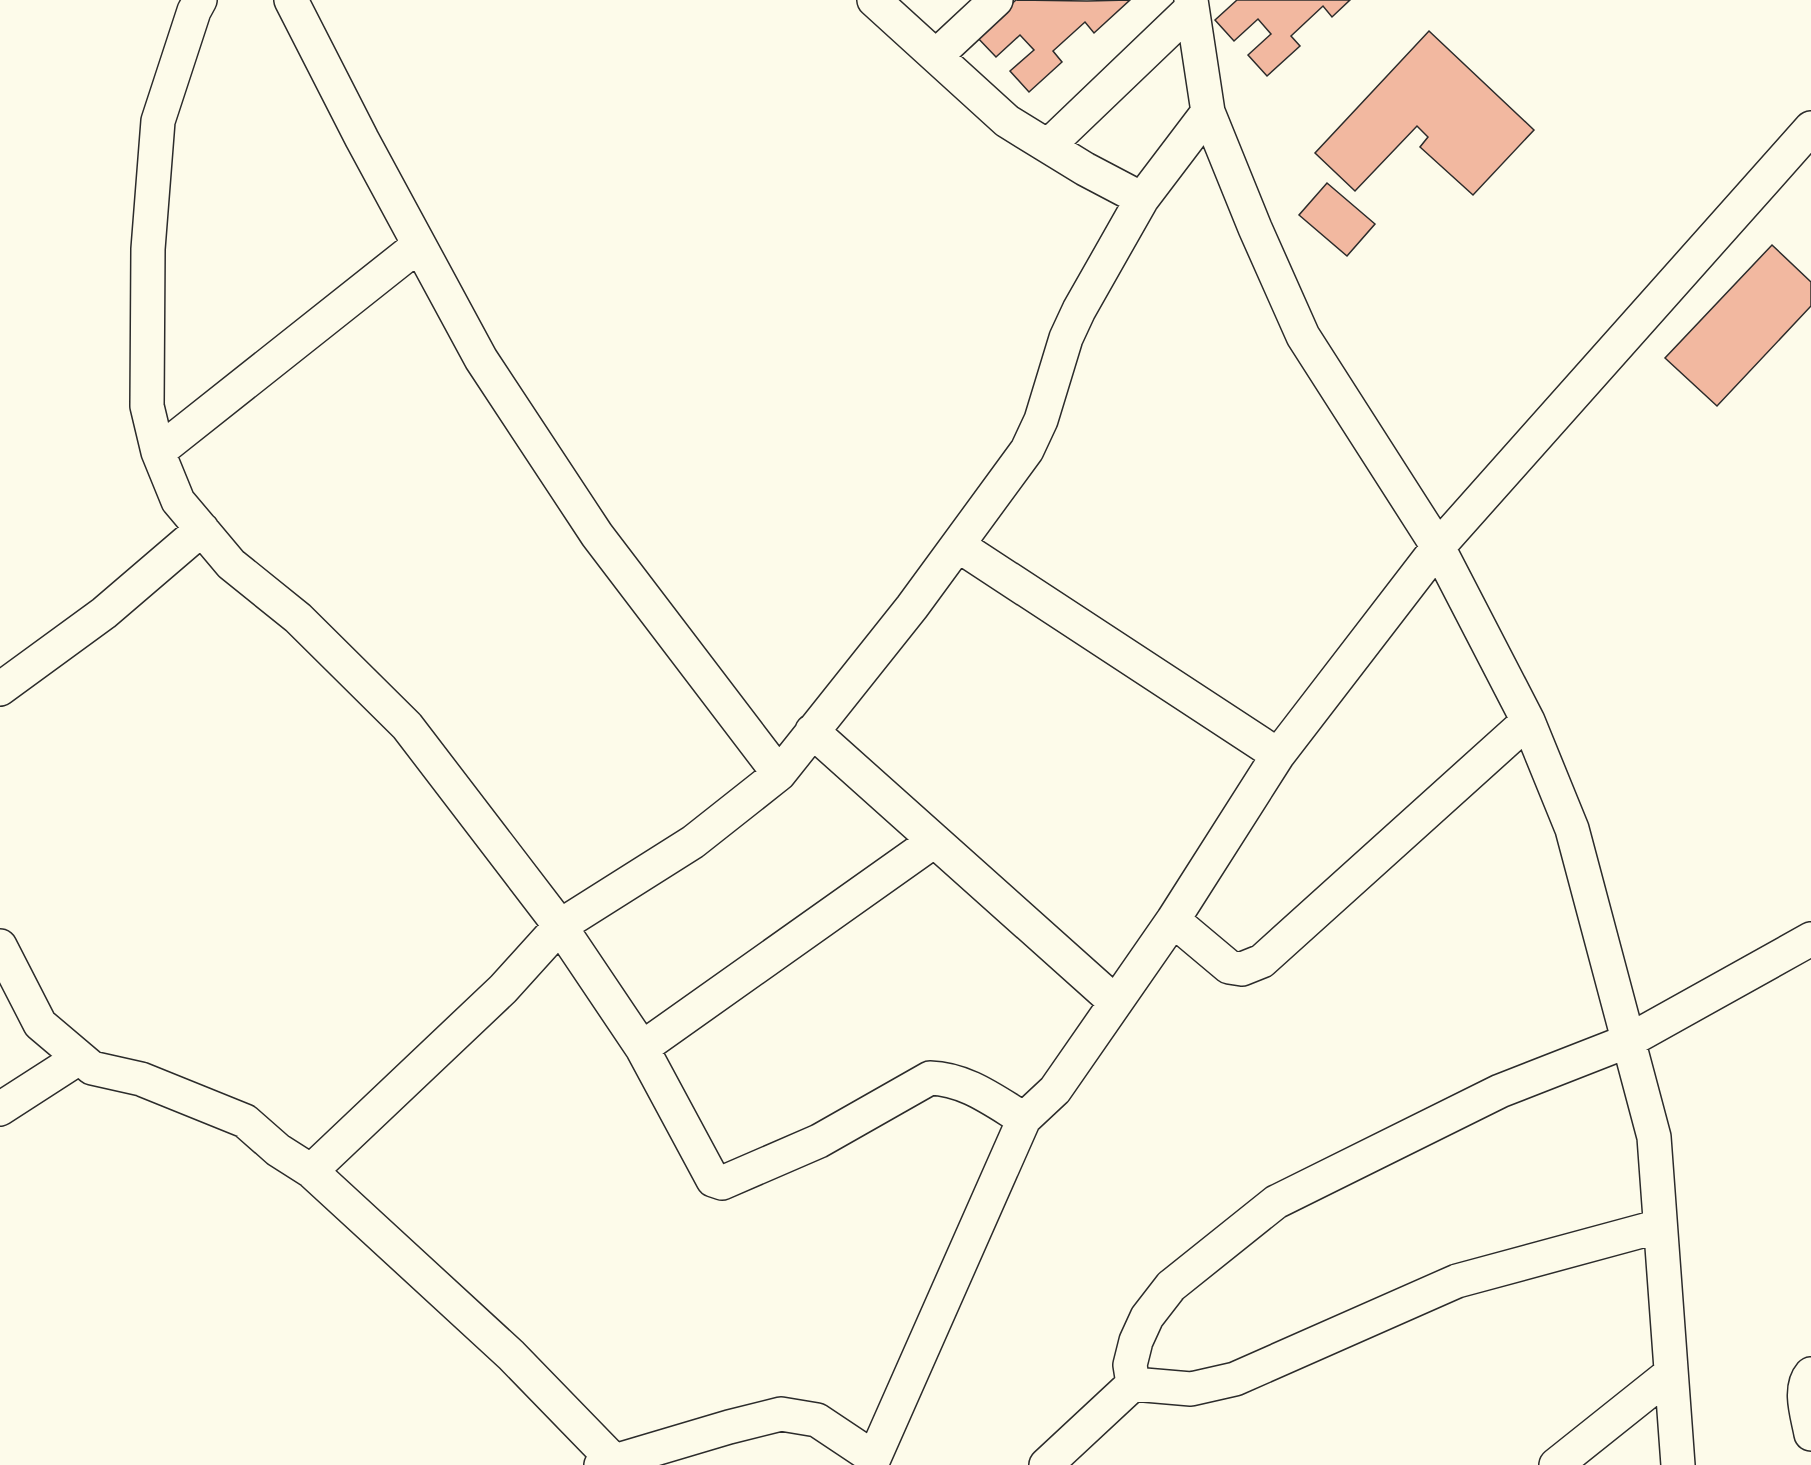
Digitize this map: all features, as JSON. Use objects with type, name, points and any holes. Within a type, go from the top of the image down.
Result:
[{"type":"street","points":[[200,0],[194,11],[158,121],[148,249],[147,406],[158,452],[178,501],[231,564],[298,618],[407,726],[560,926],[642,1048],[713,1180],[722,1183],[819,1141],[930,1078],[964,1084],[1024,1119]]},
{"type":"street","points":[[291,0],[481,359],[597,535],[779,774]]},
{"type":"street","points":[[874,0],[1007,121],[1142,199]]},
{"type":"street","points":[[937,55],[996,0]]},
{"type":"street","points":[[1048,146],[1191,4]]},
{"type":"street","points":[[1191,4],[1208,112],[1255,228],[1303,336],[1437,547],[1528,721],[1572,829],[1654,1137],[1678,1465]]},
{"type":"street","points":[[311,1171],[503,989],[560,926],[693,842],[779,774],[958,546],[1027,450],[1041,420],[1065,338],[1142,199],[1208,112]]},
{"type":"street","points":[[0,946],[40,1024],[79,1058],[92,1068],[141,1079],[245,1121],[278,1150],[311,1171],[511,1354],[607,1463],[729,1426],[782,1414],[818,1420],[873,1461],[1024,1119],[1055,1090],[1173,920],[1278,755],[1437,547],[1811,128]]},
{"type":"street","points":[[158,452],[419,245]]},
{"type":"street","points":[[0,689],[104,613],[201,529]]},
{"type":"street","points":[[958,546],[1278,755]]},
{"type":"street","points":[[1173,920],[1229,968],[1242,969],[1262,961],[1528,721]]},
{"type":"street","points":[[812,731],[1115,1002]]},
{"type":"street","points":[[642,1048],[934,841]]},
{"type":"street","points":[[1133,1384],[1130,1365],[1136,1341],[1147,1317],[1171,1286],[1276,1202],[1500,1091],[1628,1041],[1811,939]]},
{"type":"street","points":[[0,1109],[79,1058]]},
{"type":"street","points":[[1046,1465],[1133,1384],[1191,1389],[1235,1379],[1457,1281],[1660,1226]]},
{"type":"street","points":[[1556,1465],[1670,1374]]},
{"type":"street","points":[[1811,1374],[1807,1379],[1804,1400],[1811,1434]]},
{"type":"building","points":[[1016,0],[1130,0],[1094,33],[1085,22],[1053,51],[1062,62],[1029,92],[1010,71],[1034,50],[1020,35],[996,57],[976,36]]},
{"type":"building","points":[[1237,0],[1350,0],[1332,17],[1323,6],[1291,36],[1300,46],[1267,76],[1248,55],[1271,34],[1258,19],[1234,41],[1215,20]]},
{"type":"building","points":[[1429,31],[1534,130],[1473,195],[1420,147],[1428,137],[1417,126],[1355,191],[1315,153]]},
{"type":"building","points":[[1327,183],[1375,224],[1347,256],[1299,215]]},
{"type":"building","points":[[1772,245],[1811,282],[1811,306],[1717,406],[1665,358]]}]
